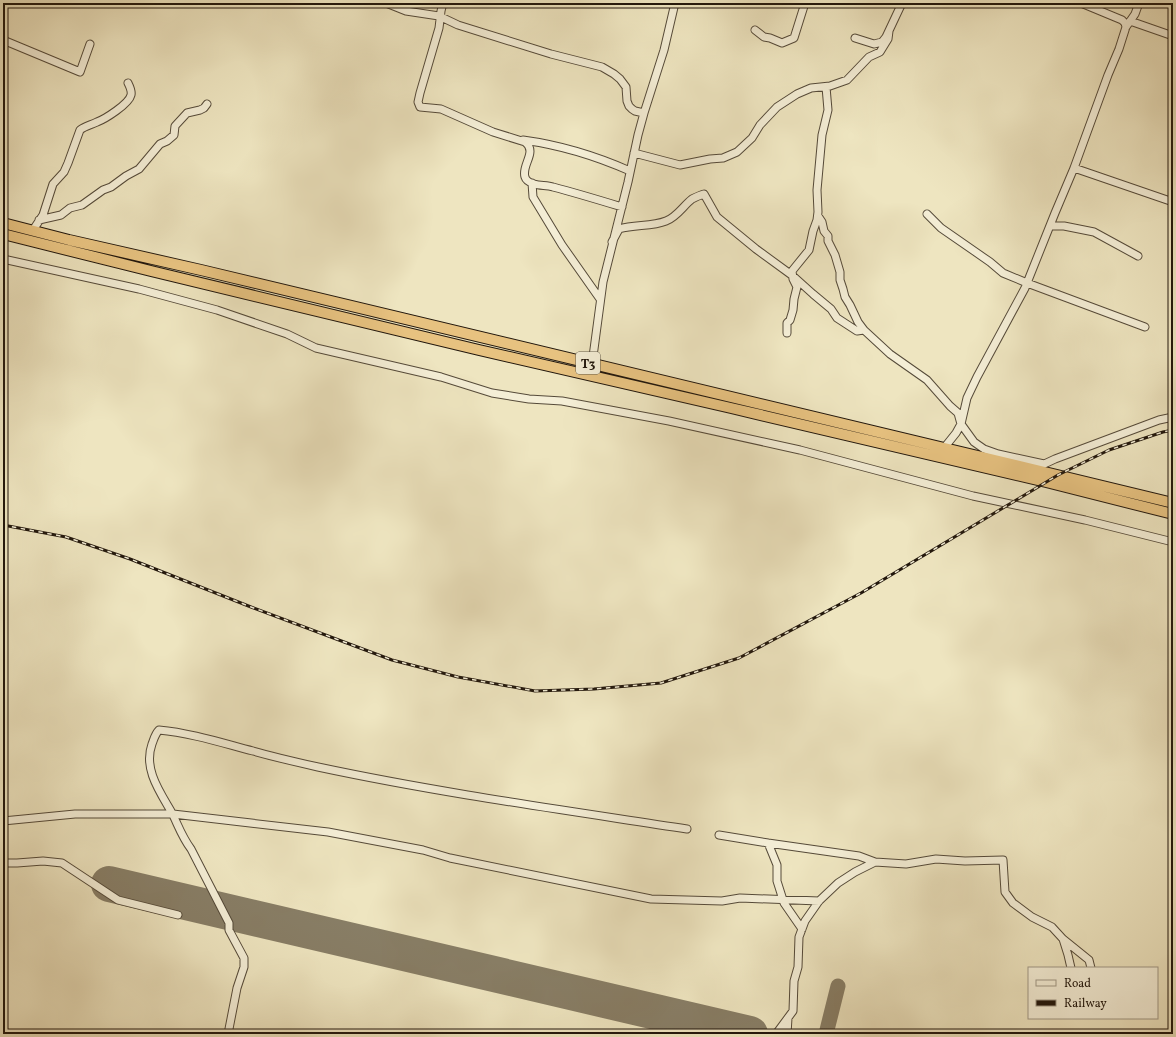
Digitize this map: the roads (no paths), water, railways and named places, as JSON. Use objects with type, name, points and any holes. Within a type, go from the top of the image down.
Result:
[{"type":"highway","name":"T3","points":[[3,223],[1173,503]]},
{"type":"highway","name":"T3","points":[[3,234],[472,348],[1046,482],[1173,514]]},
{"type":"street","points":[[386,3],[406,11],[440,17],[551,54],[602,67],[614,74],[624,84],[627,90],[627,101],[629,106],[636,111],[644,112]]},
{"type":"street","points":[[443,3],[439,28],[418,102],[420,107],[441,109],[493,132],[525,142],[530,148],[530,152],[524,171],[524,176],[532,183],[537,185],[548,185],[622,207]]},
{"type":"street","points":[[592,364],[600,299],[612,242],[622,207],[644,112],[658,72],[675,3]]},
{"type":"street","points":[[755,30],[764,37],[782,43],[794,38],[805,3]]},
{"type":"street","points":[[855,38],[874,44],[882,42],[889,31],[902,3]]},
{"type":"street","points":[[1081,3],[1122,20],[1125,23],[1173,35]]},
{"type":"street","points":[[944,448],[961,424],[967,398],[1027,283],[1074,168],[1128,24],[1135,14],[1139,3]]},
{"type":"street","points":[[634,153],[680,165],[723,158],[737,152],[752,138],[760,125],[777,107],[797,94],[811,88],[826,87],[847,80],[869,57],[880,52],[888,39],[889,31]]},
{"type":"street","points":[[3,40],[80,72],[90,44]]},
{"type":"street","points":[[33,230],[43,215],[53,184],[64,172],[68,164],[80,130],[120,108],[129,100],[131,88],[128,84]]},
{"type":"street","points":[[787,334],[787,323],[790,320],[793,310],[797,287],[792,271],[809,250],[818,216],[818,190],[822,134],[828,110],[826,87]]},
{"type":"street","points":[[40,220],[61,215],[70,208],[82,205],[103,190],[111,187],[139,169],[160,144],[167,141],[174,135],[175,126],[187,113],[200,110],[207,104]]},
{"type":"street","points":[[517,139],[544,143],[596,157],[630,171]]},
{"type":"street","points":[[1074,168],[1173,202]]},
{"type":"street","points":[[532,183],[533,197],[562,245],[600,299]]},
{"type":"street","points":[[612,242],[619,229],[627,226],[655,225],[667,221],[674,217],[692,200],[704,194],[717,218],[793,276],[831,309],[837,318],[857,331],[864,330]]},
{"type":"street","points":[[927,214],[941,228],[990,262],[1003,273],[1145,327]]},
{"type":"street","points":[[818,216],[822,222],[824,231],[828,236],[828,241],[835,255],[845,297],[858,322],[864,330],[890,354],[927,380],[958,413],[961,424],[974,442],[984,449],[998,454],[1044,464]]},
{"type":"street","points":[[1050,226],[1064,226],[1094,232],[1138,256]]},
{"type":"street","points":[[3,259],[139,289],[217,310],[286,334],[316,348],[441,377],[492,393],[529,399],[562,402],[670,421],[800,450],[973,496],[1085,520],[1173,542]]},
{"type":"street","points":[[1033,469],[1159,420],[1173,417]]},
{"type":"street","points":[[228,1034],[237,988],[244,967],[244,958],[229,930],[229,923],[183,838],[151,773],[149,759],[151,746],[156,733],[159,730],[178,732],[216,740],[318,767],[471,796],[687,829]]},
{"type":"street","points":[[3,821],[75,814],[172,814],[328,832],[423,850],[450,858],[651,899],[722,901],[740,898],[819,901]]},
{"type":"street","points":[[719,835],[859,856],[875,862],[906,864],[936,859],[965,861],[1003,860],[1005,892],[1013,903],[1052,927],[1063,939],[1089,960],[1091,967]]},
{"type":"street","points":[[768,843],[777,865],[777,881],[783,900],[802,929]]},
{"type":"street","points":[[3,863],[17,864],[43,861],[62,863],[118,900],[178,915]]},
{"type":"street","points":[[776,1034],[793,1011],[794,981],[798,967],[799,937],[805,921],[819,901],[838,883],[875,862]]},
{"type":"street","points":[[1063,939],[1071,967]]},
{"type":"street","points":[[787,1034],[788,1018]]},
{"type":"railway","points":[[3,525],[66,537],[130,559],[251,607],[392,660],[458,677],[535,691],[594,689],[661,683],[739,658],[861,593],[1058,475],[1109,450],[1173,430]]}]
